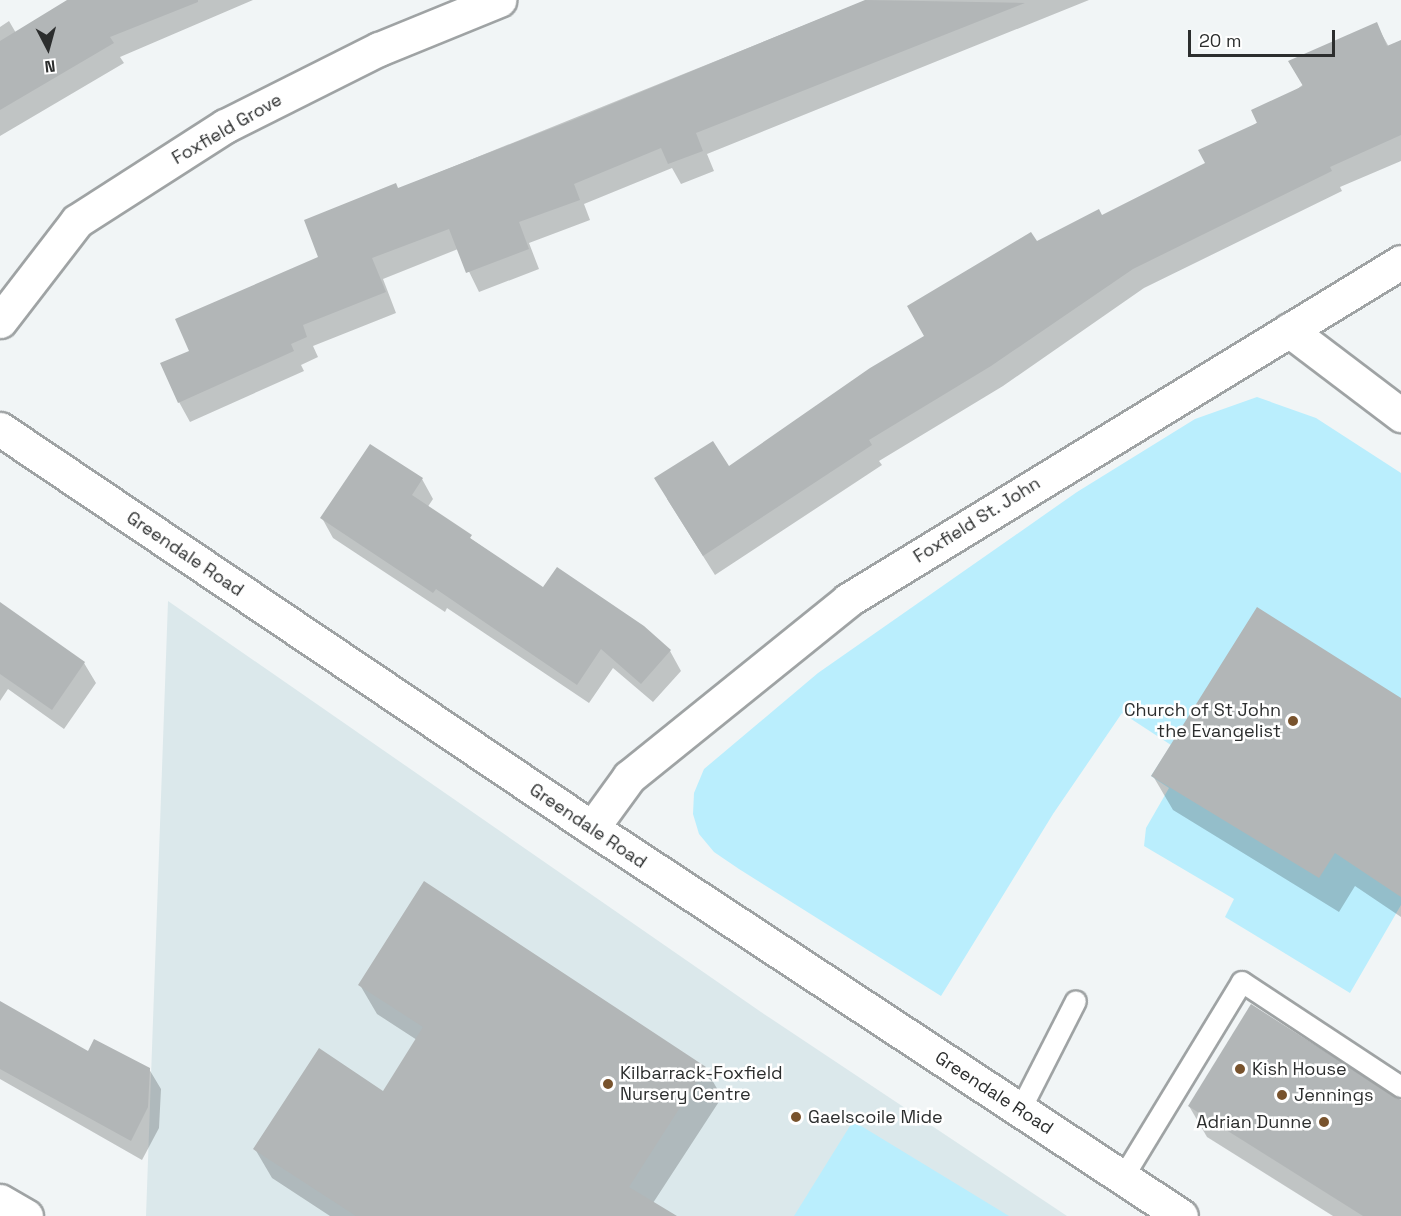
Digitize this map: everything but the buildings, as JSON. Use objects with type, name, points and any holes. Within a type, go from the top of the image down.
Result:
[{"type":"street","name":"Foxfield Grove","points":[[0,321],[77,221],[225,126],[379,49],[499,0]]},
{"type":"street","name":"Foxfield St. John","points":[[592,828],[629,777],[848,600],[1401,262]]},
{"type":"street","points":[[1288,330],[1401,415]]},
{"type":"street","name":"Greendale Road","points":[[0,429],[592,828],[1123,1178],[1174,1214]]},
{"type":"street","points":[[0,1201],[26,1216]]},
{"type":"lane","points":[[1123,1178],[1242,981],[1401,1087]]},
{"type":"lane","points":[[1020,1111],[1076,1001]]},
{"type":"shaded area","points":[[1257,397],[1316,418],[1401,473],[1401,905],[1350,993],[1225,917],[1234,899],[1144,846],[1146,828],[1169,788],[1151,776],[1171,745],[1122,713],[1053,814],[941,996],[739,869],[714,852],[699,834],[693,814],[694,793],[704,769],[818,673],[1077,492],[1195,419]]},
{"type":"shaded area","points":[[168,601],[761,1012],[1067,1216],[146,1216]]},
{"type":"shaded area","points":[[853,1121],[1009,1216],[794,1216]]},
{"type":"place","name":"Church of St John the Evangelist","points":[[1293,721]]},
{"type":"place","name":"Kish House","points":[[1240,1069]]},
{"type":"place","name":"Kilbarrack-Foxfield Nursery Centre","points":[[608,1084]]},
{"type":"place","name":"Jennings","points":[[1282,1095]]},
{"type":"place","name":"Gaelscoile Mide","points":[[796,1117]]},
{"type":"place","name":"Adrian Dunne","points":[[1324,1122]]}]
